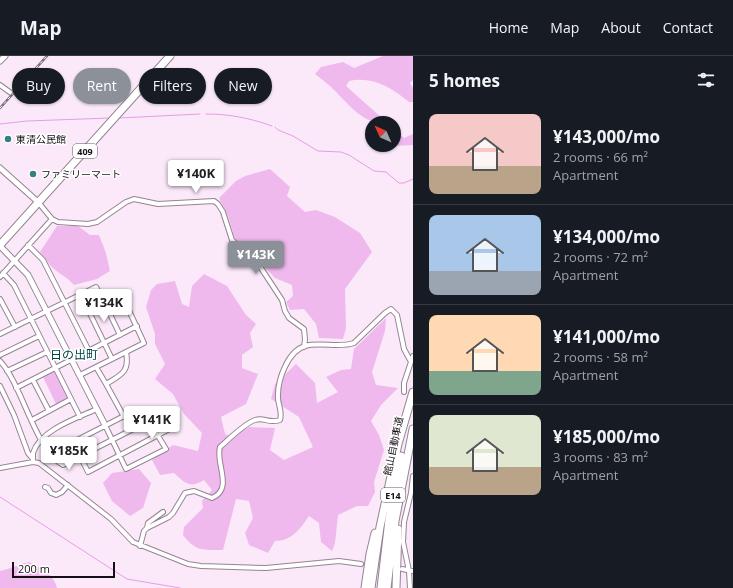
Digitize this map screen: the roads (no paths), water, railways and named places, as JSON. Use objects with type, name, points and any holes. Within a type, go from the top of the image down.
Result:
[{"type":"highway","name":"409","points":[[0,246],[170,56]]},
{"type":"highway","points":[[371,588],[380,528],[398,444],[413,392]]},
{"type":"highway","name":"館山自動車道","points":[[382,588],[393,494],[413,404]]},
{"type":"highway","name":"館山自動車道","points":[[387,588],[391,546],[399,495],[413,429]]},
{"type":"highway","points":[[364,588],[370,554],[390,483]]},
{"type":"highway","points":[[396,588],[399,495]]},
{"type":"street","points":[[0,85],[11,94]]},
{"type":"street","points":[[0,168],[58,222],[88,224],[97,222],[126,202],[134,199],[158,204],[214,200],[223,212],[232,240],[261,268],[282,300],[285,312],[289,318],[304,329],[304,347]]},
{"type":"street","points":[[0,277],[52,218]]},
{"type":"street","points":[[28,245],[43,260],[90,351]]},
{"type":"street","points":[[0,246],[28,275],[48,311],[105,425],[126,469],[166,449],[149,421],[144,418],[124,416],[105,425],[50,454]]},
{"type":"street","points":[[3,273],[14,285],[80,417]]},
{"type":"street","points":[[0,334],[96,287],[120,334]]},
{"type":"street","points":[[81,295],[112,359]]},
{"type":"street","points":[[0,298],[15,327]]},
{"type":"street","points":[[80,375],[144,343],[124,302],[107,308]]},
{"type":"street","points":[[147,528],[169,517],[176,509],[182,497],[188,491],[194,491],[212,498],[218,495],[224,482],[218,458],[220,447],[254,420],[272,422],[280,420],[282,412],[278,395],[285,365],[289,358],[304,347],[328,344],[349,345],[354,343],[391,309],[397,315],[404,350],[412,358],[404,383],[404,392]]},
{"type":"street","points":[[16,388],[137,326]]},
{"type":"street","points":[[0,355],[39,336]]},
{"type":"street","points":[[7,371],[47,352]]},
{"type":"street","points":[[106,384],[123,374],[128,361],[126,352]]},
{"type":"street","points":[[0,361],[7,371],[42,439],[42,444],[48,448],[50,454],[63,464],[149,421]]},
{"type":"street","points":[[96,367],[124,416]]},
{"type":"street","points":[[33,380],[49,411]]},
{"type":"street","points":[[0,386],[14,415],[28,453],[33,460],[43,465],[111,519],[130,540],[140,546],[188,564],[201,566],[266,568],[339,561],[362,564]]},
{"type":"street","points":[[32,420],[71,399]]},
{"type":"street","points":[[33,460],[33,453],[42,439],[52,430],[97,409]]},
{"type":"street","points":[[72,442],[88,472],[177,425]]},
{"type":"street","points":[[0,468],[33,460]]},
{"type":"street","points":[[410,588],[411,571],[403,542],[404,522],[410,499],[413,476]]},
{"type":"street","points":[[45,487],[48,488],[51,493],[56,495],[62,492],[68,485]]},
{"type":"street","points":[[140,546],[148,523],[163,512]]},
{"type":"street","points":[[402,569],[411,571]]},
{"type":"waterway","points":[[119,118],[200,114]]},
{"type":"waterway","points":[[206,114],[239,117],[272,126]]},
{"type":"waterway","points":[[0,124],[27,121],[110,118]]},
{"type":"waterway","points":[[275,127],[318,151],[341,152],[349,155],[374,171],[386,172],[399,183],[404,183],[413,179]]},
{"type":"waterway","points":[[0,497],[127,579],[180,588]]},
{"type":"railway","points":[[0,108],[47,56]]},
{"type":"place","name":"東清公民館","points":[[8,139]]},
{"type":"place","name":"ファミリーマート","points":[[33,174]]},
{"type":"district","name":"日の出町","points":[[74,354]]}]
